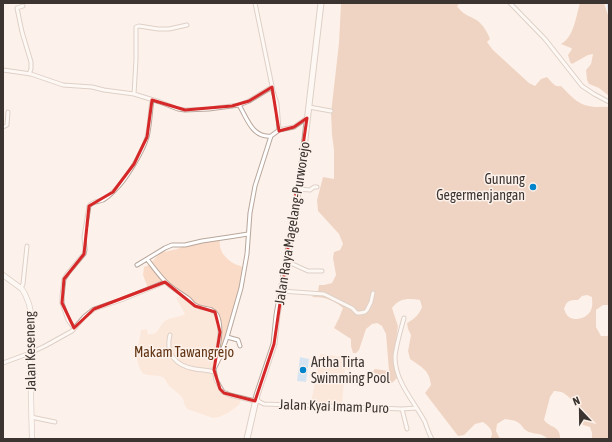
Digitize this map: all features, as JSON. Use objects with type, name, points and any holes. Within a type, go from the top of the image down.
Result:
[{"type":"main road","name":"Jalan Raya Magelang-Purworejo","points":[[246,439],[257,395],[274,344],[298,189],[321,3]]},
{"type":"street","points":[[255,3],[276,104],[279,130]]},
{"type":"street","points":[[510,3],[545,39],[582,86],[609,102]]},
{"type":"street","points":[[23,6],[17,8],[31,62],[29,74]]},
{"type":"street","points":[[134,94],[136,27],[169,29],[187,25]]},
{"type":"street","points":[[3,70],[29,74],[63,85],[92,87],[134,94],[184,110],[239,105],[249,101],[272,87]]},
{"type":"street","points":[[74,328],[68,320],[62,303],[64,279],[84,254],[84,237],[89,206],[94,201],[104,199],[118,188],[139,156],[147,137],[152,100]]},
{"type":"street","points":[[239,105],[254,131],[267,137],[279,130],[294,128],[307,118]]},
{"type":"street","points":[[308,107],[331,111]]},
{"type":"street","points":[[3,127],[7,124],[8,112]]},
{"type":"street","points":[[216,362],[220,357],[243,282],[250,213],[254,192],[271,136]]},
{"type":"street","points":[[298,189],[310,190],[317,187]]},
{"type":"street","points":[[137,265],[165,248],[172,246],[248,234]]},
{"type":"street","points":[[21,288],[23,284],[27,246]]},
{"type":"street","points":[[147,259],[165,282],[195,306],[209,309],[216,315],[220,326],[220,332],[214,372],[216,380],[223,392],[255,404],[267,404]]},
{"type":"street","points":[[286,261],[308,271],[322,271]]},
{"type":"street","name":"Jalan Keseneng","points":[[3,275],[21,288],[29,304],[32,318],[30,353],[32,439]]},
{"type":"street","points":[[3,363],[45,346],[72,330],[89,312],[94,309],[165,282]]},
{"type":"street","points":[[281,291],[324,294],[352,308],[357,313],[365,312],[367,310],[373,293]]},
{"type":"street","points":[[404,318],[396,353],[396,364],[403,387],[424,421],[432,439]]},
{"type":"street","points":[[170,335],[168,345],[172,356],[177,362],[185,367],[214,372]]},
{"type":"street","points":[[226,337],[237,340],[240,346]]},
{"type":"street","name":"Jalan Kyai Imam Puro","points":[[257,395],[257,399],[260,402],[267,404],[402,409],[416,408]]},
{"type":"street","points":[[402,409],[407,429]]},
{"type":"street","points":[[32,417],[55,422]]},
{"type":"highlighted area","points":[[272,87],[279,131],[294,127],[307,118],[274,344],[255,401],[224,393],[220,389],[214,370],[220,332],[215,312],[195,306],[165,282],[94,309],[74,328],[62,303],[64,279],[84,254],[89,206],[113,192],[134,164],[147,137],[152,100],[185,110],[232,106],[249,101]]},
{"type":"green space","name":"Makam Tawangrejo","points":[[200,240],[220,240],[221,251],[232,262],[244,269],[240,290],[229,322],[225,341],[214,368],[216,379],[222,392],[226,395],[241,399],[239,405],[228,413],[213,418],[187,409],[183,399],[169,386],[164,378],[142,373],[138,364],[136,352],[141,330],[147,329],[148,334],[154,334],[165,321],[185,314],[176,298],[179,297],[179,293],[164,283],[148,288],[143,275],[144,267],[149,265],[160,253],[177,249]]},
{"type":"green space","points":[[320,354],[352,358],[350,370],[345,369],[342,406],[311,403]]},
{"type":"shaded area","points":[[341,3],[460,3],[457,6],[464,14],[478,21],[487,32],[490,39],[487,42],[493,50],[529,83],[535,86],[541,79],[547,77],[553,84],[561,86],[574,98],[585,105],[592,107],[609,107],[609,305],[603,305],[596,310],[596,327],[601,336],[609,335],[609,438],[592,439],[590,427],[583,425],[576,405],[563,393],[554,391],[550,397],[544,420],[546,423],[557,429],[560,439],[547,439],[542,435],[527,431],[513,420],[505,419],[497,424],[496,431],[502,439],[490,439],[492,432],[483,422],[475,424],[464,435],[458,436],[425,393],[431,385],[429,375],[410,359],[408,351],[411,335],[407,323],[414,318],[422,307],[420,300],[404,300],[398,302],[392,308],[398,326],[394,356],[394,367],[397,378],[389,384],[380,382],[378,375],[373,372],[375,369],[389,371],[386,334],[382,326],[377,323],[372,324],[366,329],[359,350],[356,353],[353,353],[351,339],[334,328],[343,308],[329,300],[312,297],[318,291],[319,285],[332,283],[336,275],[333,258],[334,252],[340,250],[343,244],[339,234],[318,211],[317,200],[323,177],[334,179],[334,150],[331,113],[339,43]],"holes":[[[587,295],[592,297],[592,308],[590,313],[579,319],[575,319],[567,315],[564,309],[568,302],[571,300],[578,300],[582,296]]]},
{"type":"shaded area","points":[[580,3],[604,3],[608,15],[609,96],[599,88],[589,84],[587,80],[586,70],[591,64],[593,54],[588,55],[572,64],[568,55],[572,49],[561,44],[572,31]]},
{"type":"water","name":"Artha Tirta Swimming Pool","points":[[300,357],[309,359],[306,382],[297,381]]},
{"type":"waterway","points":[[607,3],[609,14]]},
{"type":"place","name":"Gunung Gegermenjangan","points":[[533,187]]},
{"type":"place","name":"Artha Tirta Swimming Pool","points":[[303,370]]}]
